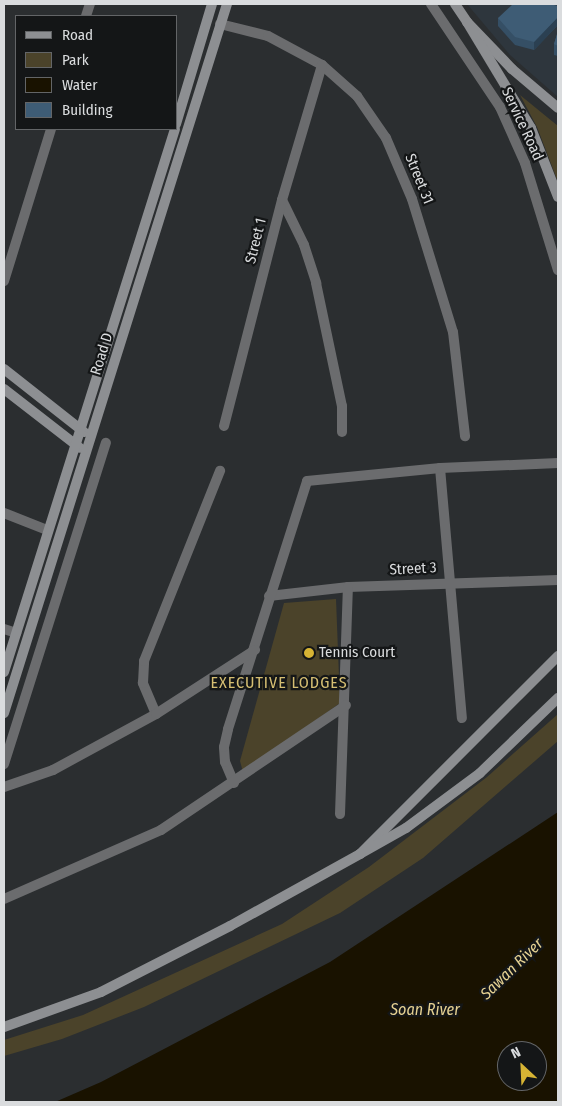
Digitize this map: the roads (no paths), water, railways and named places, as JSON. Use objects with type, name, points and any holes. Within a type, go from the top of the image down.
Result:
[{"type":"street","points":[[178,117],[212,4]]},
{"type":"street","name":"Road D","points":[[4,714],[226,4]]},
{"type":"street","name":"Service Road","points":[[431,4],[500,107],[525,163],[558,270]]},
{"type":"street","points":[[456,4],[530,128],[558,197]]},
{"type":"street","points":[[467,22],[512,69],[558,108]]},
{"type":"street","name":"Street 31","points":[[220,24],[268,36],[322,65],[357,96],[386,138],[412,199],[453,332],[465,436]]},
{"type":"street","name":"Street 1","points":[[224,426],[282,200],[322,65]]},
{"type":"street","points":[[4,281],[51,130]]},
{"type":"street","name":"Road D","points":[[4,672],[175,130]]},
{"type":"street","points":[[282,200],[304,245],[316,283],[342,406],[342,432]]},
{"type":"street","points":[[4,370],[91,437]]},
{"type":"street","points":[[4,389],[86,453]]},
{"type":"street","points":[[4,764],[106,443]]},
{"type":"street","points":[[234,783],[225,762],[224,747],[255,650],[269,596],[307,481],[440,468],[558,463]]},
{"type":"street","points":[[440,468],[462,718]]},
{"type":"street","points":[[156,714],[143,683],[144,662],[220,471]]},
{"type":"street","points":[[4,513],[48,530]]},
{"type":"street","name":"Street 3","points":[[269,596],[348,588],[558,580]]},
{"type":"street","points":[[340,814],[346,705],[348,588]]},
{"type":"street","points":[[4,629],[16,633]]},
{"type":"street","points":[[4,787],[52,770],[156,714],[255,650]]},
{"type":"street","points":[[360,854],[558,656]]},
{"type":"street","points":[[4,1027],[101,992],[230,926],[406,828],[480,773],[558,698]]},
{"type":"street","points":[[4,899],[161,830],[234,783],[346,705]]},
{"type":"water","name":"Soan River","points":[[558,812],[558,1102],[55,1102],[101,1082],[330,962]]},
{"type":"place","name":"Tennis Court","points":[[309,653]]},
{"type":"district","name":"EXECUTIVE LODGES","points":[[279,683]]},
{"type":"water label","name":"Sawan River","points":[[512,969]]}]
